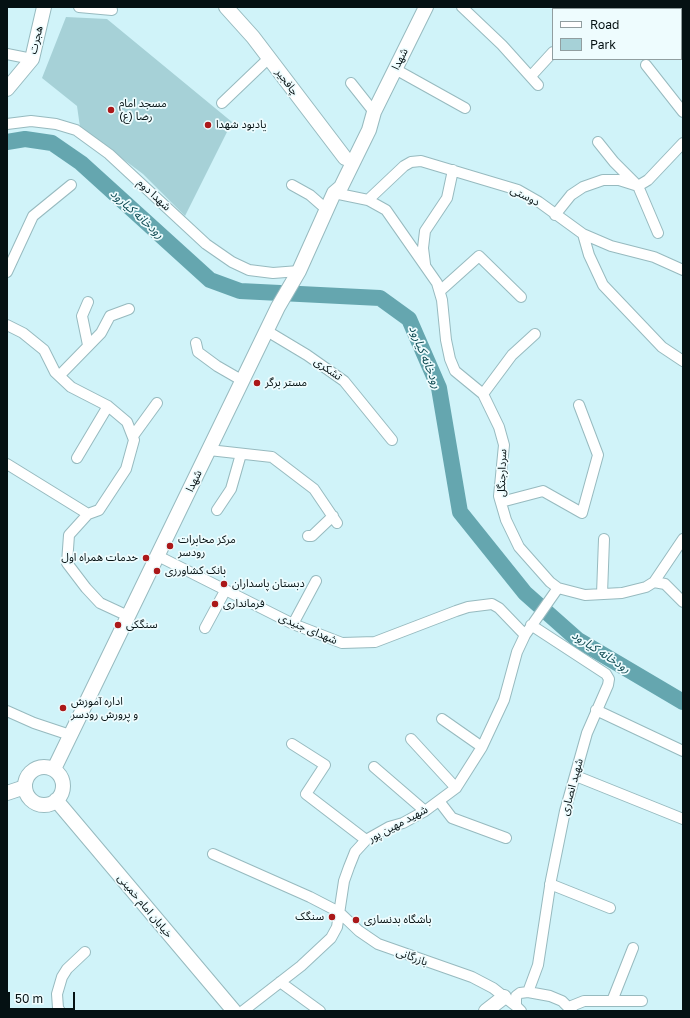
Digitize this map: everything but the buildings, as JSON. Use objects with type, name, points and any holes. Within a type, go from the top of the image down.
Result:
[{"type":"main road","name":"هجرت","points":[[7,89],[32,59],[44,7]]},
{"type":"main road","name":"چافجیر","points":[[226,7],[269,58],[345,158]]},
{"type":"main road","name":"شهدا","points":[[54,769],[278,307],[299,271],[326,209],[334,193],[341,187],[352,166],[369,130],[374,112],[426,7]]},
{"type":"main road","name":"شهدا","points":[[334,193],[333,182],[360,126],[374,112]]},
{"type":"main road","points":[[42,767],[54,769],[59,773],[63,784],[63,790],[56,800],[51,803],[40,804],[29,798],[25,787],[28,776],[32,771],[42,767]]},
{"type":"main road","points":[[7,793],[25,787]]},
{"type":"main road","name":"خیابان امام خمینی","points":[[56,800],[234,1011]]},
{"type":"main road","points":[[486,1011],[504,997]]},
{"type":"street","points":[[79,7],[112,10]]},
{"type":"street","points":[[462,7],[502,45],[538,85]]},
{"type":"street","points":[[530,76],[552,53]]},
{"type":"street","points":[[7,54],[32,59]]},
{"type":"street","points":[[222,103],[269,58]]},
{"type":"street","points":[[646,65],[683,112]]},
{"type":"street","points":[[395,69],[465,108]]},
{"type":"street","points":[[352,83],[374,112]]},
{"type":"street","name":"شهدا دوم","points":[[7,124],[31,121],[56,124],[76,130],[109,154],[206,244],[232,262],[249,270],[273,273],[299,271]]},
{"type":"street","points":[[598,142],[614,162],[638,186],[658,233]]},
{"type":"street","points":[[555,214],[571,194],[583,187],[603,180],[619,180],[638,186],[648,180],[683,143]]},
{"type":"street","name":"دوستی","points":[[368,200],[404,166],[411,162],[421,161],[518,190],[539,202],[583,234],[611,246],[654,257],[683,270]]},
{"type":"street","points":[[425,264],[423,248],[425,231],[447,198],[453,170]]},
{"type":"street","points":[[7,272],[33,216],[71,185]]},
{"type":"street","points":[[292,185],[310,196],[326,209]]},
{"type":"street","name":"سردارجنگل","points":[[334,193],[368,200],[386,210],[425,264],[440,291],[450,359],[455,371],[483,394],[499,427],[504,445],[499,496],[506,520],[519,547],[534,566],[558,588],[585,595],[622,593],[646,587],[654,582]]},
{"type":"street","points":[[583,234],[589,255],[603,285],[662,347],[683,361]]},
{"type":"street","points":[[440,291],[479,256],[521,297]]},
{"type":"street","points":[[88,302],[82,316],[88,345]]},
{"type":"street","points":[[59,376],[101,333],[110,316],[129,309]]},
{"type":"street","points":[[7,325],[23,333],[44,350],[55,372],[71,387],[108,406],[128,422],[134,440],[126,469],[99,510],[88,514],[69,536],[67,564],[100,603],[128,616]]},
{"type":"street","name":"تشکری","points":[[267,331],[307,354],[344,381],[392,440]]},
{"type":"street","points":[[483,394],[512,355],[535,334]]},
{"type":"street","points":[[196,343],[198,352],[217,366],[242,381]]},
{"type":"street","points":[[133,436],[156,403]]},
{"type":"street","points":[[501,502],[543,491],[582,513],[598,455],[578,405]]},
{"type":"street","points":[[77,458],[108,406]]},
{"type":"street","points":[[209,450],[272,457],[314,489],[335,520],[312,536],[308,536]]},
{"type":"street","points":[[218,510],[231,489],[240,454]]},
{"type":"street","points":[[7,464],[88,514]]},
{"type":"street","points":[[602,594],[604,539]]},
{"type":"street","points":[[683,539],[654,582],[665,584],[683,602]]},
{"type":"street","name":"شهدای جنیدی","points":[[158,556],[293,624],[342,643],[374,642],[468,607],[492,604],[499,608],[525,635]]},
{"type":"street","points":[[293,624],[316,581]]},
{"type":"street","name":"شهید مهین پور","points":[[243,1011],[301,966],[331,938],[337,927],[344,881],[349,867],[355,852],[366,840],[389,827],[403,823],[425,811],[456,788],[482,747],[504,700],[517,652],[525,635],[558,588]]},
{"type":"street","points":[[205,628],[225,591]]},
{"type":"street","name":"شهید انصاری","points":[[518,1008],[516,996],[524,992],[538,965],[542,949],[550,884],[565,811],[587,733],[608,685],[609,679],[606,674],[533,622]]},
{"type":"street","points":[[596,710],[683,751]]},
{"type":"street","points":[[7,711],[34,724],[70,736]]},
{"type":"street","points":[[442,719],[482,747]]},
{"type":"street","points":[[412,739],[456,788]]},
{"type":"street","points":[[292,744],[325,765],[306,794],[366,840]]},
{"type":"street","points":[[374,767],[425,811]]},
{"type":"street","points":[[576,776],[683,819]]},
{"type":"street","points":[[439,801],[452,818],[506,838]]},
{"type":"street","name":"بازرگانی","points":[[214,854],[310,897],[339,912],[359,931],[378,944],[472,977],[493,988]]},
{"type":"street","points":[[550,884],[610,908]]},
{"type":"street","points":[[612,1001],[633,948]]},
{"type":"street","points":[[60,1011],[58,1008],[58,994],[62,977],[67,969],[85,952]]},
{"type":"street","points":[[280,982],[320,1011]]},
{"type":"street","points":[[493,988],[550,996],[562,1001],[570,1009],[584,1002],[642,1001]]},
{"type":"street","points":[[493,988],[518,1008]]},
{"type":"green space","points":[[66,17],[107,19],[232,122],[185,216],[143,174],[80,127],[77,106],[42,78]]},
{"type":"waterway","name":"رودخانه کیارود","points":[[7,142],[25,139],[52,143],[81,163],[210,280],[240,291],[380,298],[409,319],[439,388],[460,512],[525,593],[578,640],[683,702]]},
{"type":"place","name":"مسجد امام رضا (ع)","points":[[111,110]]},
{"type":"place","name":"یادبود شهدا","points":[[208,125]]},
{"type":"place","name":"مستر برگر","points":[[257,383]]},
{"type":"place","name":"مرکز مخابرات رودسر","points":[[170,546]]},
{"type":"place","name":"خدمات همراه اول","points":[[146,558]]},
{"type":"place","name":"بانک کشاورزى","points":[[157,571]]},
{"type":"place","name":"دبستان پاسداران","points":[[224,584]]},
{"type":"place","name":"فرماندارى","points":[[215,604]]},
{"type":"place","name":"سنگکى","points":[[118,625]]},
{"type":"place","name":"اداره آموزش و پرورش رودسر","points":[[63,708]]},
{"type":"place","name":"سنگک","points":[[332,917]]},
{"type":"place","name":"باشگاه بدنسازى","points":[[356,920]]}]
